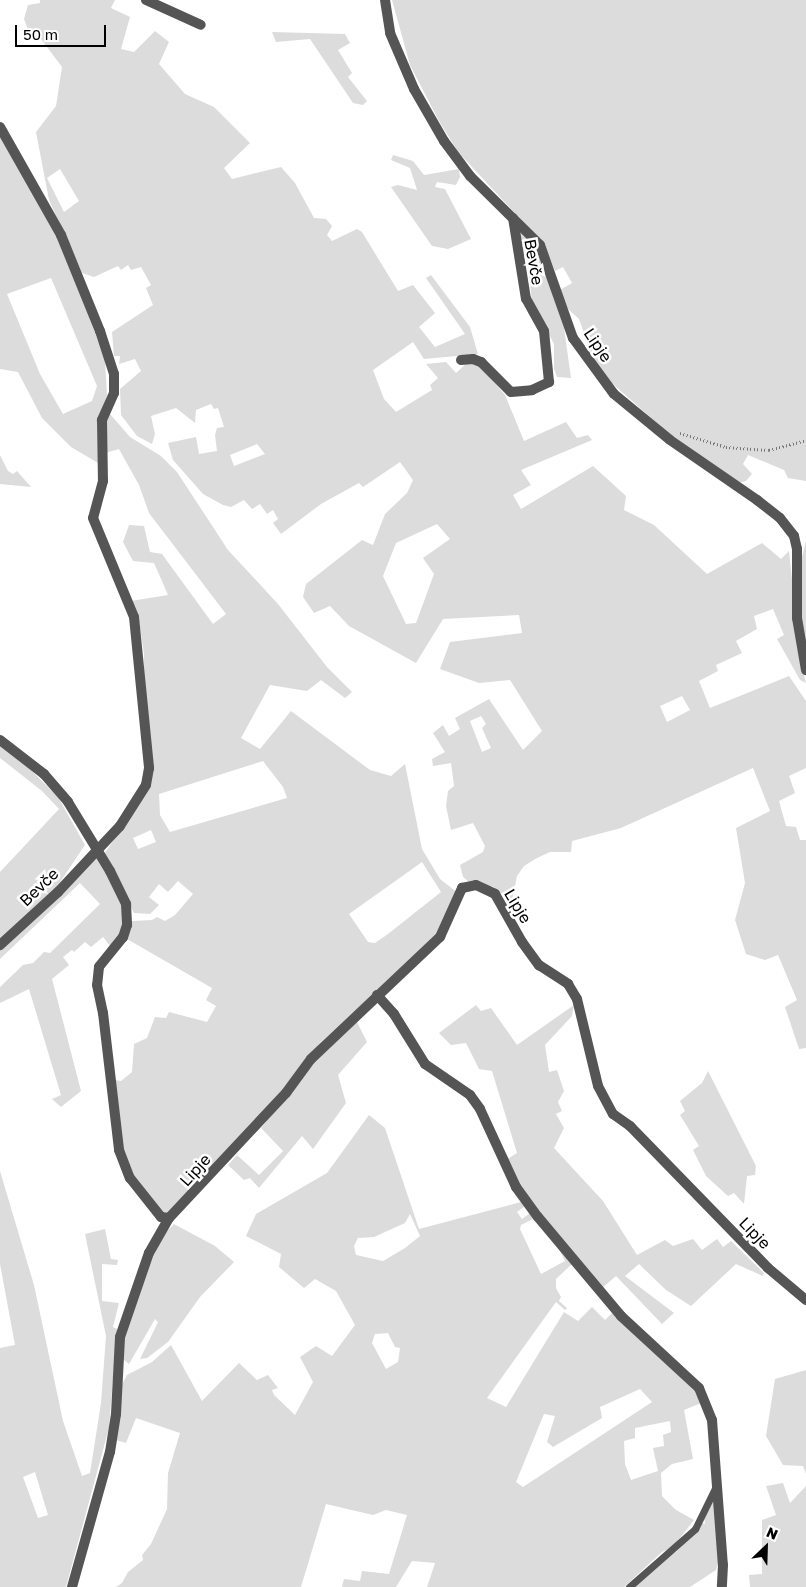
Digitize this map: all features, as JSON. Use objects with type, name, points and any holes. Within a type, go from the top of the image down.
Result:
[{"type":"street","points":[[146,0],[201,25]]},
{"type":"street","name":"Lipje","points":[[385,0],[390,33],[414,89],[444,141],[470,176],[528,231],[546,257],[572,338],[614,394],[659,431],[757,500],[794,536],[797,549],[797,618],[806,670]]},
{"type":"street","name":"Bevče","points":[[0,127],[61,236],[100,331],[114,374],[114,394],[102,420],[103,481],[93,518],[134,617],[149,768],[146,785],[135,807],[0,945]]},
{"type":"street","name":"Bevče","points":[[461,360],[473,359],[480,362],[511,392],[532,390],[549,382],[544,331],[526,299],[513,218]]},
{"type":"street","points":[[0,740],[18,751],[68,802],[126,904],[127,925],[123,937],[100,966],[97,985],[103,1013],[119,1150],[130,1178],[161,1217],[168,1218]]},
{"type":"street","name":"Lipje","points":[[72,1587],[110,1452],[116,1414],[120,1337],[149,1253],[168,1218],[286,1093],[311,1059],[377,995],[422,958],[440,937],[462,888],[476,885],[487,888],[501,903],[522,942],[540,965],[568,984],[577,999],[598,1086],[613,1114],[630,1126],[768,1268],[806,1300]]},
{"type":"street","points":[[377,995],[394,1014],[425,1064],[470,1094],[480,1108],[516,1187],[538,1217],[621,1316],[699,1388],[712,1420],[724,1565],[722,1587]]},
{"type":"lane","points":[[629,1587],[695,1529],[717,1484]]},
{"type":"path","points":[[659,431],[683,434],[726,447],[768,450],[806,440]]},
{"type":"shaded area","points":[[40,0],[115,0],[111,8],[130,17],[121,49],[134,52],[155,31],[169,42],[159,64],[185,94],[214,107],[250,143],[224,168],[232,179],[281,167],[295,183],[314,218],[326,219],[332,226],[327,235],[332,241],[357,229],[362,232],[398,291],[413,285],[435,313],[419,327],[435,347],[465,334],[426,278],[431,275],[470,327],[478,354],[424,359],[413,342],[373,370],[384,399],[396,412],[432,390],[430,385],[438,378],[426,364],[446,362],[456,373],[469,361],[483,369],[505,395],[524,441],[566,422],[577,438],[588,435],[592,440],[521,470],[531,485],[513,495],[521,509],[593,466],[626,496],[624,510],[654,525],[707,574],[762,543],[781,559],[789,551],[800,658],[806,683],[800,680],[777,639],[784,635],[773,609],[754,616],[757,629],[736,641],[742,653],[716,665],[718,671],[699,681],[710,708],[789,676],[806,701],[806,768],[789,776],[795,793],[779,801],[786,826],[796,827],[800,840],[806,840],[806,1048],[799,1049],[785,1007],[797,1000],[778,955],[765,960],[746,954],[735,920],[745,883],[736,828],[770,811],[753,768],[621,828],[572,841],[571,852],[550,852],[537,858],[524,866],[517,876],[510,911],[494,887],[469,882],[463,877],[460,865],[483,852],[485,846],[473,823],[451,830],[446,806],[448,791],[454,786],[451,763],[433,766],[432,759],[445,752],[433,733],[443,725],[449,736],[460,729],[455,718],[489,699],[523,750],[542,731],[510,680],[479,683],[440,669],[450,642],[522,633],[519,615],[443,619],[416,663],[349,626],[330,606],[314,613],[303,597],[306,584],[362,540],[373,545],[385,514],[407,493],[413,480],[400,462],[363,487],[359,483],[321,504],[281,534],[273,523],[278,519],[273,510],[267,514],[260,504],[252,509],[244,500],[231,507],[223,505],[203,494],[173,460],[168,443],[196,437],[199,454],[217,451],[215,435],[217,428],[224,427],[218,408],[214,409],[211,404],[196,410],[195,423],[176,408],[151,416],[155,434],[152,444],[137,436],[121,415],[120,389],[141,371],[135,359],[119,364],[120,356],[114,356],[112,332],[153,305],[146,288],[151,285],[141,267],[131,270],[128,265],[121,270],[118,266],[94,277],[82,273],[49,200],[36,132],[56,106],[62,67],[35,31],[28,30],[24,19],[28,5],[40,3]],"holes":[[[60,169],[79,201],[64,212],[47,178]],[[257,444],[265,454],[234,466],[230,455]],[[437,524],[450,539],[423,558],[434,574],[416,623],[406,624],[383,576],[396,543]],[[682,696],[690,710],[667,722],[660,706]],[[481,716],[486,724],[482,728],[491,748],[482,752],[470,721]]]},
{"type":"shaded area","points":[[392,0],[806,0],[806,481],[788,478],[784,470],[748,455],[743,464],[752,474],[746,481],[738,483],[668,433],[612,383],[591,353],[579,319],[568,309],[560,290],[572,283],[563,267],[555,271],[544,244],[458,152],[439,121],[410,65]]},
{"type":"shaded area","points":[[272,32],[345,34],[350,43],[338,50],[352,73],[348,77],[367,101],[363,105],[353,103],[310,39],[276,42]]},
{"type":"shaded area","points":[[0,133],[58,232],[105,360],[107,395],[98,421],[98,463],[71,447],[42,418],[18,372],[0,369]],"holes":[[[51,278],[97,386],[92,401],[63,414],[40,374],[7,294]]]},
{"type":"shaded area","points":[[393,155],[413,161],[424,175],[459,169],[460,177],[456,185],[437,182],[435,187],[445,189],[471,239],[448,249],[432,246],[391,187],[398,185],[417,190],[410,168],[391,160]]},
{"type":"shaded area","points":[[515,227],[536,244],[564,328],[571,378],[557,377],[554,369],[554,344],[532,302],[527,257]]},
{"type":"shaded area","points":[[110,414],[130,437],[161,456],[177,472],[228,550],[278,604],[327,667],[352,692],[345,698],[321,680],[307,691],[270,685],[241,738],[260,749],[291,711],[370,770],[391,776],[405,764],[422,849],[440,879],[458,893],[440,932],[321,1042],[273,1101],[166,1215],[140,1187],[129,1168],[122,1145],[115,1080],[121,1081],[132,1072],[134,1044],[147,1038],[155,1017],[166,1018],[169,1012],[207,1022],[216,1006],[206,1000],[212,988],[127,939],[132,921],[152,920],[157,917],[165,921],[175,915],[193,894],[178,881],[168,892],[159,884],[149,897],[159,905],[150,914],[134,913],[104,854],[145,795],[144,654],[139,621],[131,601],[168,595],[154,563],[133,561],[123,542],[129,525],[144,526],[150,552],[162,554],[213,624],[226,614],[149,513],[139,485],[119,449],[105,453],[106,420]],"holes":[[[263,761],[283,787],[287,798],[170,832],[160,815],[159,794]],[[151,830],[156,842],[138,849],[133,838]],[[422,862],[441,892],[375,943],[368,942],[349,914]]]},
{"type":"shaded area","points":[[0,455],[8,471],[13,474],[17,471],[31,487],[0,484]]},
{"type":"shaded area","points":[[806,541],[806,659],[800,632],[802,557]]},
{"type":"shaded area","points":[[0,745],[19,758],[58,797],[85,845],[56,888],[0,940],[0,872],[59,809],[42,791],[0,758]]},
{"type":"shaded area","points":[[97,856],[122,902],[124,913],[121,934],[111,947],[103,937],[91,947],[85,942],[74,952],[72,950],[63,957],[69,965],[52,979],[81,1091],[61,1107],[52,1099],[61,1095],[29,989],[0,1003],[0,987],[23,965],[33,963],[44,952],[50,953],[100,904],[80,883],[0,959],[0,950]]},
{"type":"shaded area","points":[[476,1005],[481,1011],[491,1008],[517,1045],[574,1005],[572,1016],[545,1045],[549,1072],[557,1070],[564,1091],[558,1102],[562,1111],[556,1114],[564,1128],[554,1148],[603,1201],[637,1255],[665,1240],[673,1246],[693,1239],[702,1250],[717,1239],[723,1247],[731,1241],[764,1273],[763,1276],[736,1264],[691,1306],[666,1290],[639,1264],[625,1276],[674,1313],[662,1324],[616,1276],[602,1288],[528,1201],[506,1160],[517,1153],[492,1071],[479,1069],[466,1043],[451,1045],[439,1033]]},
{"type":"shaded area","points":[[357,1022],[367,1042],[338,1075],[346,1103],[313,1149],[302,1136],[259,1188],[250,1178],[244,1180],[228,1165],[237,1155],[259,1175],[283,1151],[261,1128],[315,1062]]},
{"type":"shaded area","points":[[708,1071],[756,1166],[755,1175],[747,1176],[744,1204],[734,1193],[728,1196],[706,1176],[693,1150],[699,1146],[680,1115],[685,1111],[680,1101],[702,1083]]},
{"type":"shaded area","points":[[369,1115],[385,1128],[419,1229],[521,1202],[525,1206],[517,1212],[522,1219],[530,1213],[535,1218],[521,1225],[520,1229],[541,1274],[565,1261],[558,1247],[572,1264],[556,1279],[556,1288],[561,1297],[559,1301],[567,1308],[565,1310],[556,1302],[487,1398],[506,1407],[564,1312],[578,1321],[592,1307],[605,1320],[614,1311],[693,1386],[701,1403],[684,1410],[693,1459],[672,1464],[661,1473],[662,1496],[676,1510],[694,1520],[673,1547],[662,1552],[624,1587],[427,1587],[435,1563],[412,1561],[396,1587],[342,1587],[344,1579],[360,1581],[362,1571],[389,1574],[407,1515],[386,1510],[373,1515],[326,1504],[301,1587],[116,1587],[122,1583],[128,1572],[143,1560],[142,1555],[151,1544],[167,1509],[168,1473],[180,1433],[136,1418],[126,1443],[116,1440],[121,1386],[127,1375],[152,1362],[171,1345],[202,1401],[239,1363],[257,1380],[268,1375],[278,1388],[272,1390],[274,1395],[295,1415],[313,1382],[300,1357],[316,1346],[332,1356],[355,1325],[336,1291],[315,1279],[304,1288],[279,1267],[281,1254],[246,1236],[256,1214],[327,1173]],"holes":[[[410,1214],[420,1236],[405,1248],[383,1261],[356,1255],[354,1246],[358,1238],[374,1237],[405,1223]],[[388,1333],[395,1347],[400,1348],[398,1362],[386,1369],[372,1343],[375,1334]],[[640,1389],[652,1402],[523,1487],[516,1482],[544,1414],[555,1416],[547,1442],[553,1447],[602,1418],[600,1407]],[[670,1421],[671,1432],[663,1435],[664,1446],[653,1448],[658,1471],[631,1480],[625,1464],[624,1441],[635,1438],[635,1428]]]},
{"type":"shaded area","points":[[0,1171],[34,1285],[63,1421],[82,1476],[90,1473],[101,1403],[106,1336],[85,1234],[105,1229],[111,1259],[118,1260],[117,1265],[102,1264],[102,1301],[119,1303],[113,1327],[117,1329],[109,1428],[66,1587],[0,1587],[0,1348],[15,1345],[0,1264]],"holes":[[[35,1472],[48,1515],[38,1518],[23,1477]]]},
{"type":"shaded area","points":[[174,1224],[215,1246],[234,1262],[200,1297],[168,1342],[147,1358],[140,1359],[158,1322],[155,1319],[129,1364],[123,1359],[123,1339],[146,1271],[164,1234]]},
{"type":"shaded area","points":[[806,1370],[806,1474],[803,1466],[783,1465],[766,1436],[775,1379]]},
{"type":"shaded area","points":[[783,1483],[790,1503],[806,1486],[806,1587],[750,1587],[749,1575],[762,1574],[762,1520],[776,1515],[766,1486]]},
{"type":"shaded area","points":[[714,1498],[719,1560],[716,1570],[690,1587],[632,1587],[663,1558],[676,1552],[702,1523],[705,1524],[704,1517]]}]
